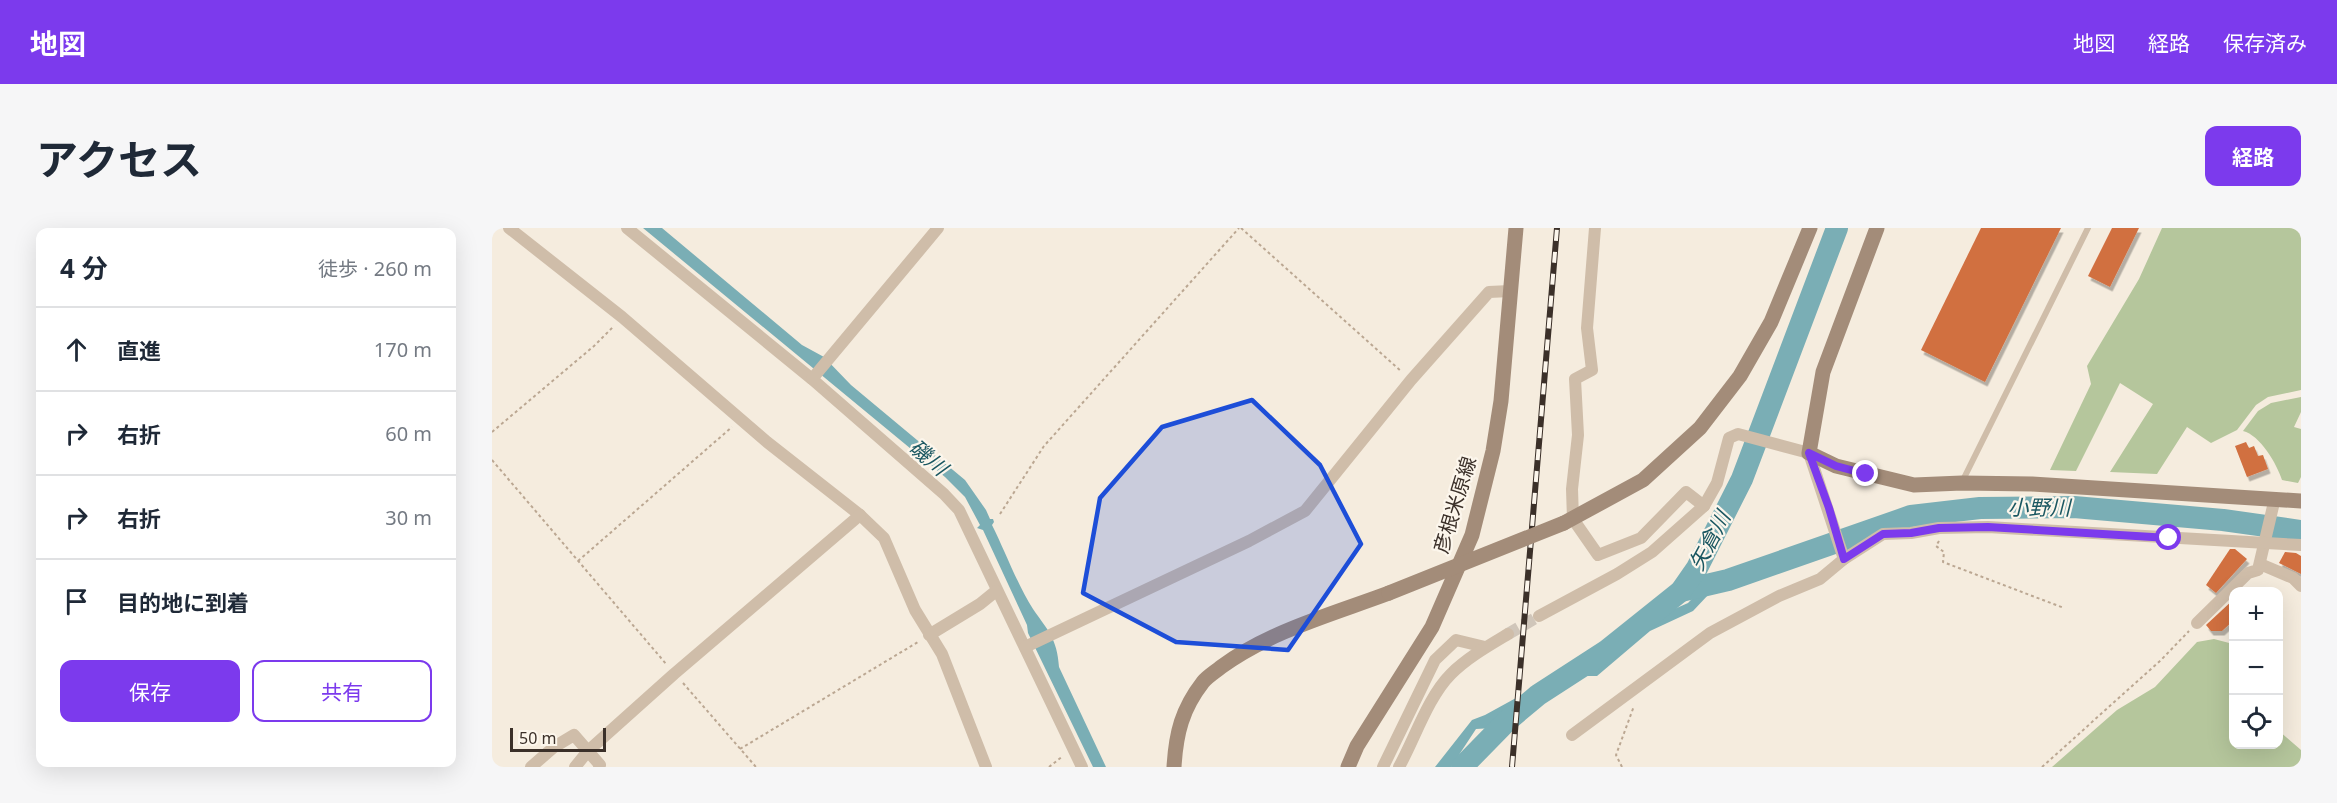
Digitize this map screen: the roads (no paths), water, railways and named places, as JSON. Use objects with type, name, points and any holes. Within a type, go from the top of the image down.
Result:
[{"type":"street","points":[[509,228],[622,317],[741,419],[861,515],[884,538],[915,610],[942,654],[986,767]]},
{"type":"street","points":[[627,228],[813,377],[959,510],[996,591],[1028,645],[1082,767]]},
{"type":"street","points":[[813,377],[938,228]]},
{"type":"street","name":"彦根米原線","points":[[1348,767],[1357,746],[1431,627],[1472,535],[1493,451],[1501,401],[1516,228]]},
{"type":"street","points":[[1595,228],[1587,328],[1592,370],[1575,380],[1578,435],[1569,521],[1598,555],[1641,538],[1686,492],[1704,506]]},
{"type":"street","points":[[1174,767],[1176,736],[1186,707],[1205,679],[1233,658],[1275,636],[1569,521],[1643,480],[1700,428],[1740,376],[1772,322],[1810,228]]},
{"type":"street","points":[[1844,559],[1809,453],[1823,372],[1877,228]]},
{"type":"street","points":[[1028,645],[1248,541],[1305,511],[1411,380],[1489,292],[1510,291]]},
{"type":"street","points":[[1539,616],[1617,574],[1652,552],[1704,506],[1717,483],[1729,438],[1738,434],[1809,453],[1836,466],[1914,485],[2032,484],[2274,502],[2301,501]]},
{"type":"street","points":[[2197,623],[2248,573],[2258,570],[2274,502]]},
{"type":"street","points":[[575,767],[588,751],[674,674],[861,515]]},
{"type":"street","points":[[1572,735],[1710,633],[1779,596],[1820,579],[1844,559],[1883,534],[1911,533],[1939,528],[1988,527],[2301,545]]},
{"type":"street","points":[[2260,564],[2286,575],[2301,586]]},
{"type":"street","points":[[929,635],[980,604],[996,591]]},
{"type":"street","points":[[1399,767],[1440,687],[1450,675],[1485,647],[1508,634]]},
{"type":"street","points":[[1383,767],[1435,660],[1456,640],[1485,647]]},
{"type":"street","points":[[531,767],[554,747],[574,735],[600,765],[599,767]]},
{"type":"lane","points":[[1962,483],[2088,228]]},
{"type":"water","name":"磯川","points":[[643,228],[662,228],[802,345],[824,357],[851,385],[965,480],[990,519],[993,519],[992,525],[1022,590],[1051,635],[1059,667],[1106,767],[1093,767],[1028,633],[1027,625],[983,530],[977,528],[980,525],[965,497],[945,477]]},
{"type":"water","points":[[1715,575],[1725,577],[1693,611],[1650,631],[1597,676],[1583,676],[1567,688],[1551,690],[1493,728],[1476,729],[1451,767],[1435,767],[1472,720],[1578,664],[1598,660],[1645,622],[1688,603]]},
{"type":"waterway","name":"矢倉川","points":[[1462,767],[1507,721],[1538,695],[1606,651],[1681,591],[1697,568],[1742,479],[1837,228]]},
{"type":"waterway","name":"小野川","points":[[1681,591],[1728,580],[1911,516],[1980,508],[2074,507],[2223,520],[2301,531]]},
{"type":"tunnel","points":[[1508,634],[1539,616]]},
{"type":"railway","points":[[1512,767],[1557,228]]}]
